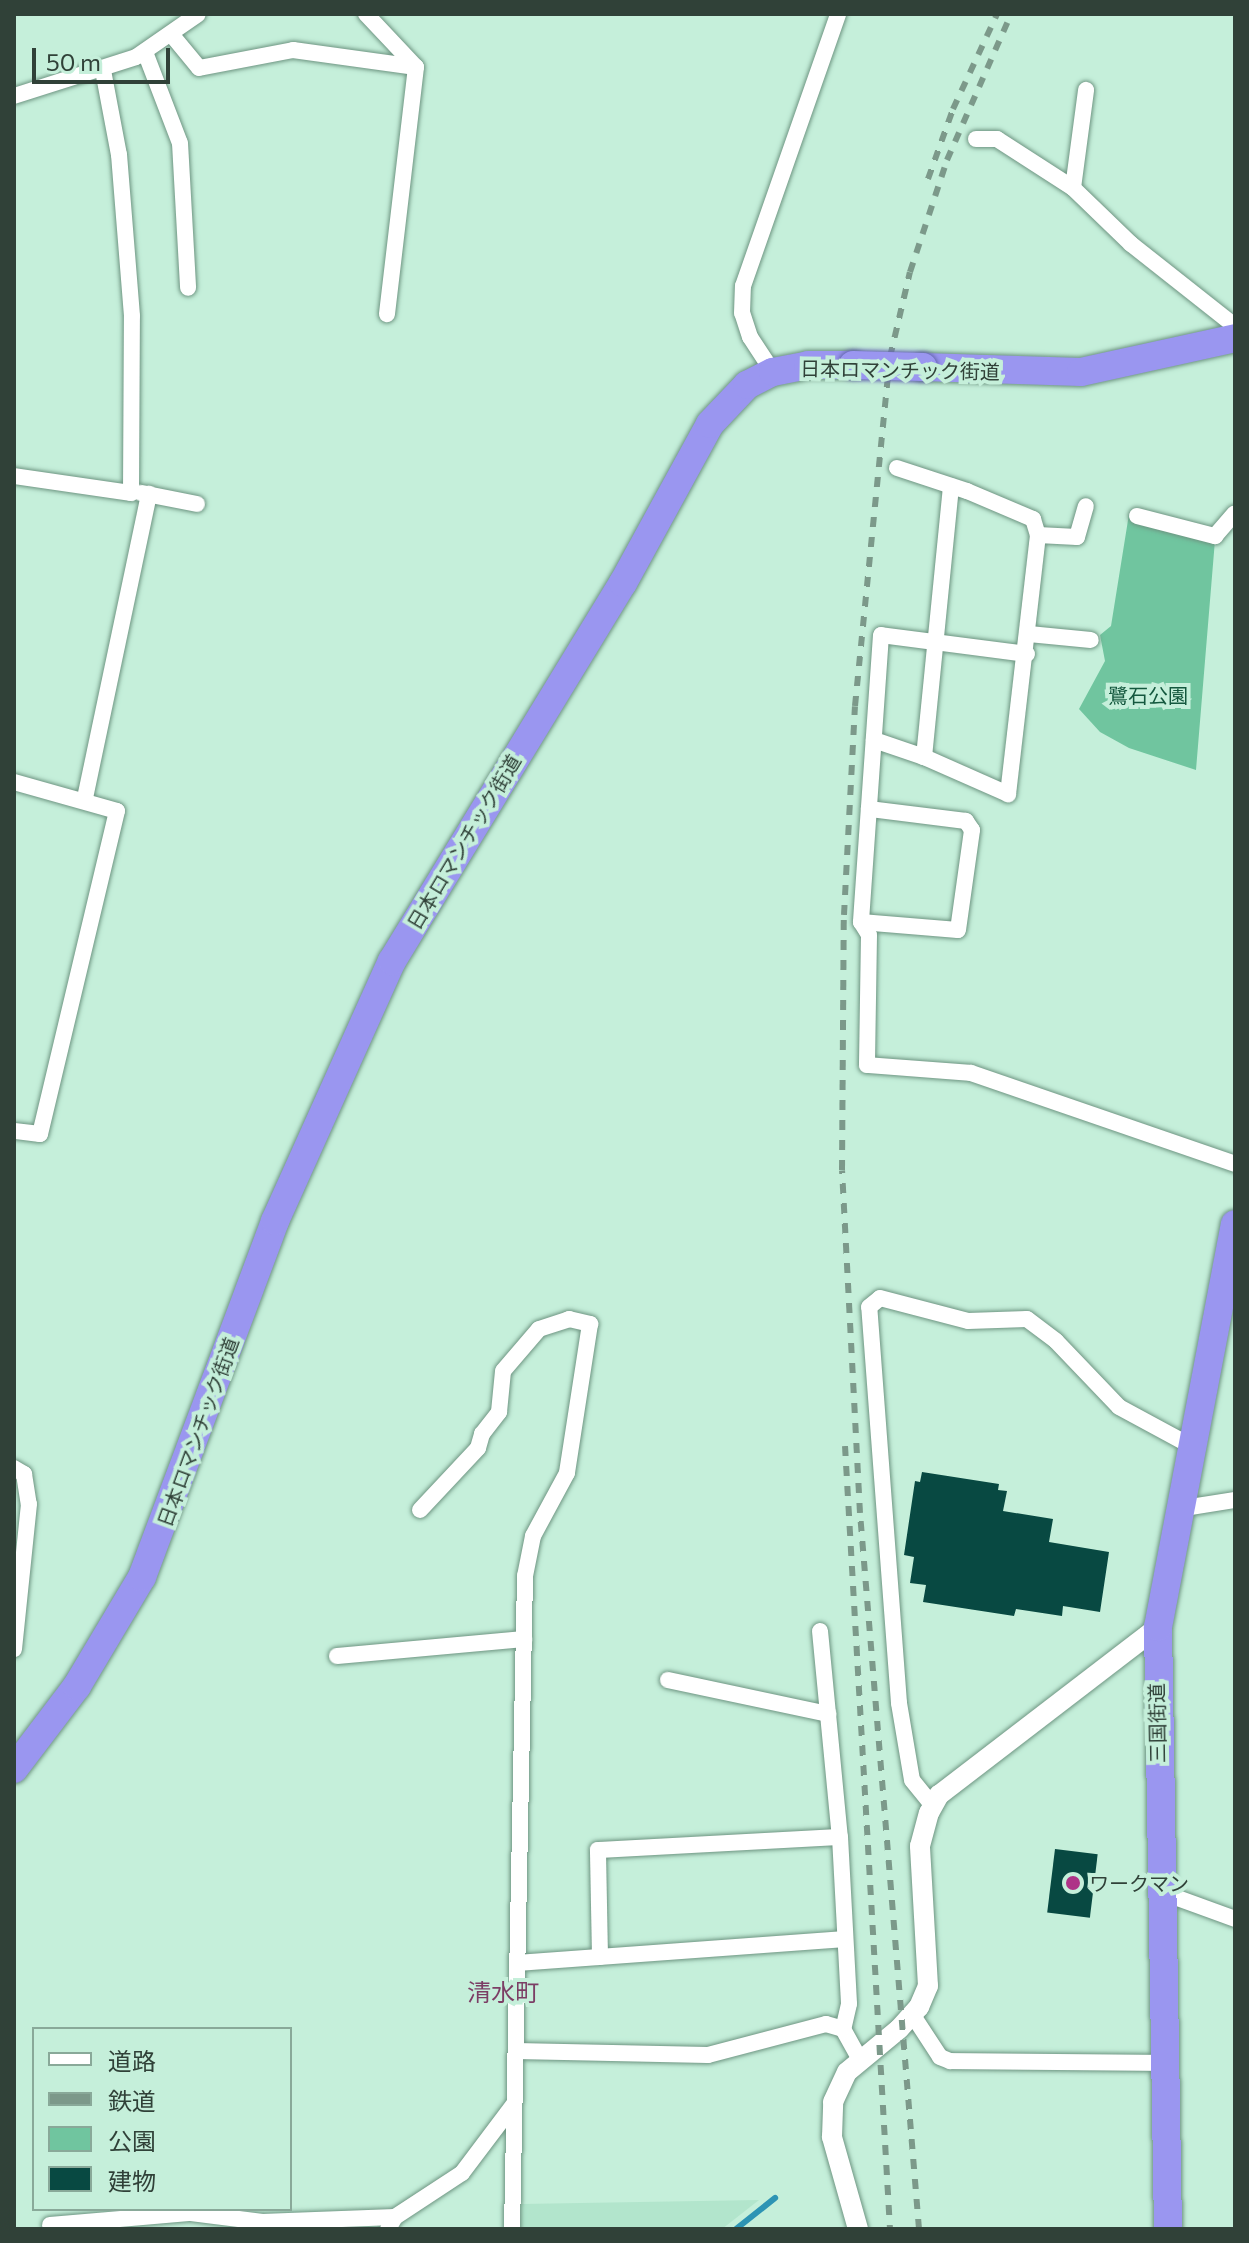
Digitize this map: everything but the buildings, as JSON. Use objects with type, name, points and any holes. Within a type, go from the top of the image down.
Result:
[{"type":"highway","name":"日本ロマンチック街道","points":[[14,1769],[77,1686],[142,1577],[275,1221],[392,961],[623,583],[710,424],[747,385],[773,372],[808,365],[1081,372],[1235,338]]},
{"type":"highway","name":"三国街道","points":[[1168,2229],[1158,1627],[1178,1509],[1235,1224]]},
{"type":"street","points":[[14,96],[103,70],[145,52],[198,14]]},
{"type":"street","points":[[366,14],[416,67]]},
{"type":"street","points":[[773,372],[750,337],[742,313],[743,286],[838,14]]},
{"type":"street","points":[[171,34],[199,68],[293,50],[416,67]]},
{"type":"street","points":[[145,52],[180,143],[188,288]]},
{"type":"street","points":[[387,314],[416,67]]},
{"type":"street","points":[[103,70],[119,155],[132,316],[131,493]]},
{"type":"street","points":[[1073,188],[1086,90]]},
{"type":"street","points":[[976,139],[997,139],[1073,188],[1131,244],[1235,326]]},
{"type":"street","points":[[874,740],[924,757],[1008,794],[1027,654],[1038,535],[1033,519],[897,468]]},
{"type":"street","points":[[14,476],[149,494],[197,504]]},
{"type":"street","points":[[924,757],[951,486]]},
{"type":"street","points":[[85,798],[149,494]]},
{"type":"street","points":[[1038,535],[1077,537],[1086,506]]},
{"type":"street","points":[[1137,516],[1215,536],[1235,513]]},
{"type":"street","points":[[1029,634],[1091,640]]},
{"type":"street","points":[[1027,654],[881,635],[861,922],[869,935],[867,1065],[971,1073],[1235,1164]]},
{"type":"street","points":[[14,782],[85,798],[117,811],[40,1134],[14,1131]]},
{"type":"street","points":[[861,922],[958,930],[972,830],[966,821],[869,809]]},
{"type":"street","points":[[933,1806],[912,1780],[899,1703],[869,1307],[880,1298],[968,1321],[1027,1319],[1056,1341],[1119,1407],[1191,1446]]},
{"type":"street","points":[[420,1510],[478,1448],[482,1434],[499,1412],[503,1371],[539,1329],[569,1319],[590,1324],[567,1473],[533,1536],[525,1576],[512,2229]]},
{"type":"street","points":[[14,1468],[24,1474],[29,1504],[14,1649]]},
{"type":"street","points":[[1178,1509],[1235,1500]]},
{"type":"street","points":[[858,2229],[830,2121],[840,2086],[860,2060],[912,2014],[928,1986],[920,1846],[933,1806],[963,1776],[1158,1627]]},
{"type":"street","points":[[820,1631],[840,1837],[849,2004],[843,2029],[860,2060]]},
{"type":"street","points":[[337,1656],[524,1639]]},
{"type":"street","points":[[668,1680],[828,1714]]},
{"type":"street","points":[[600,1957],[598,1850],[840,1837]]},
{"type":"street","points":[[1161,1892],[1235,1919]]},
{"type":"street","points":[[518,1963],[844,1939]]},
{"type":"street","points":[[912,2014],[940,2057],[950,2061],[1163,2063]]},
{"type":"street","points":[[516,2051],[708,2055],[826,2024],[843,2029]]},
{"type":"street","points":[[50,2225],[191,2213],[234,2213],[262,2222],[392,2223],[462,2173],[514,2104]]},
{"type":"street","points":[[216,2229],[234,2213]]},
{"type":"shaded area","points":[[759,2200],[722,2229],[520,2229],[521,2204]]},
{"type":"green space","name":"鷺石公園","points":[[1129,514],[1215,540],[1196,770],[1129,748],[1100,732],[1079,709],[1105,661],[1100,635],[1111,626]]},
{"type":"waterway","points":[[736,2229],[775,2198]]},
{"type":"railway","points":[[928,179],[953,109],[997,14]]},
{"type":"railway","points":[[919,2229],[860,1513],[842,1170],[844,915],[855,706],[890,357],[910,272],[947,160],[1011,14]]},
{"type":"railway","points":[[845,1446],[890,2229]]},
{"type":"place","name":"ワークマン","points":[[1073,1883]]},
{"type":"district","name":"清水町","points":[[503,1992]]}]
